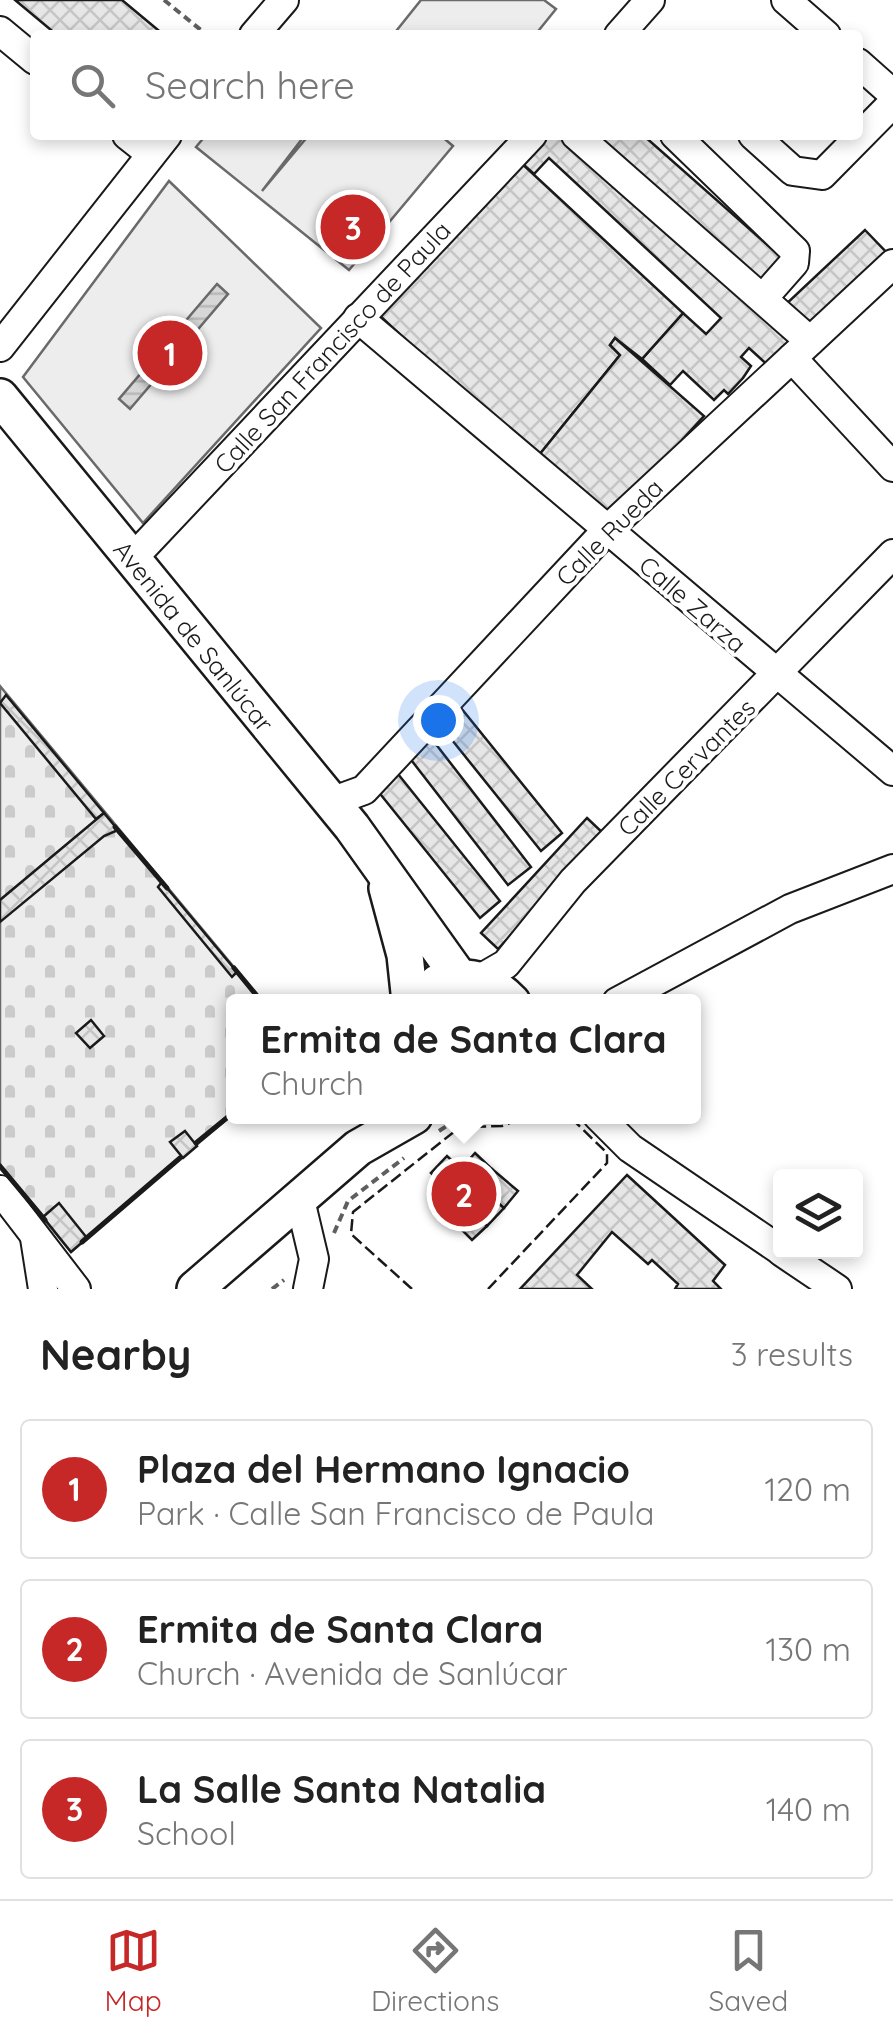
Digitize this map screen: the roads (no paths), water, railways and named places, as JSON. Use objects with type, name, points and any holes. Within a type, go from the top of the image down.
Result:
[{"type":"main road","name":"Avenida de Sanlúcar","points":[[0,397],[332,802],[384,878]]},
{"type":"main road","points":[[384,878],[409,902],[469,978],[498,994]]},
{"type":"main road","points":[[384,878],[405,955],[411,994]]},
{"type":"main road","points":[[423,994],[440,981],[469,978]]},
{"type":"main road","points":[[196,1289],[358,1148],[374,1124]]},
{"type":"main road","points":[[358,1148],[424,1126]]},
{"type":"street","points":[[258,30],[284,0]]},
{"type":"street","points":[[632,30],[650,0]]},
{"type":"street","points":[[786,0],[820,30]]},
{"type":"street","points":[[0,31],[30,56]]},
{"type":"street","points":[[863,67],[893,94]]},
{"type":"street","points":[[863,133],[893,103]]},
{"type":"street","name":"Calle San Francisco de Paula","points":[[132,559],[527,140]]},
{"type":"street","points":[[582,140],[764,298],[893,467]]},
{"type":"street","points":[[680,140],[795,252],[794,263],[764,298]]},
{"type":"street","points":[[759,140],[793,171],[822,175],[857,140]]},
{"type":"street","points":[[0,346],[159,145]]},
{"type":"street","name":"Calle Rueda","points":[[332,802],[364,790],[607,530],[893,264]]},
{"type":"street","name":"Calle Zarza","points":[[358,318],[776,676],[893,771]]},
{"type":"street","name":"Calle Cervantes","points":[[469,978],[506,964],[573,880],[893,554]]},
{"type":"street","points":[[632,994],[790,909],[893,869]]},
{"type":"street","points":[[606,1124],[630,1148],[773,1246]]},
{"type":"street","points":[[0,1190],[76,1289]]},
{"type":"street","points":[[300,1200],[314,1258],[308,1289]]},
{"type":"street","points":[[34,1231],[44,1289]]},
{"type":"street","points":[[793,1259],[837,1289]]},
{"type":"place","name":"La Salle Santa Natalia","points":[[353,227]]},
{"type":"place","name":"Plaza del Hermano Ignacio","points":[[170,353]]},
{"type":"place","name":"Ermita de Santa Clara","points":[[464,1194]]}]
